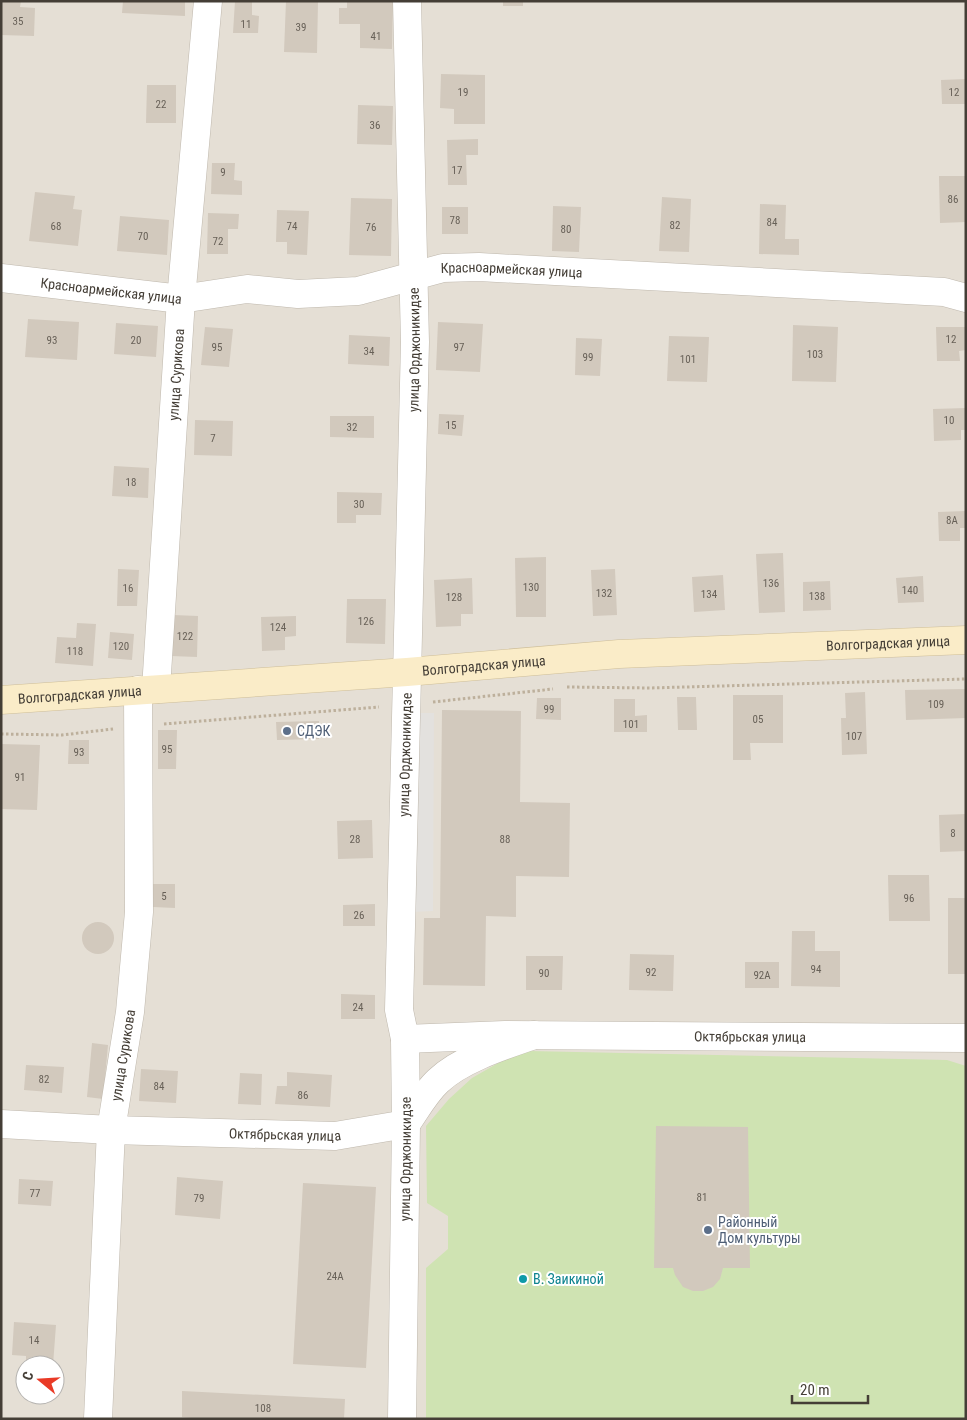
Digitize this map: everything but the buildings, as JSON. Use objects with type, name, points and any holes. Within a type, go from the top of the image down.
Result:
[{"type":"street","name":"улица Сурикова","points":[[98,1419],[111,1130],[130,1012],[139,912],[137,726],[147,690],[208,1]]},
{"type":"street","name":"улица Орджоникидзе","points":[[402,1419],[406,1124],[405,1039],[399,1010],[415,342],[407,1]]},
{"type":"street","name":"Красноармейская улица","points":[[1,278],[181,298],[248,289],[298,294],[358,292],[443,268],[479,267],[944,292],[966,298]]},
{"type":"street","name":"Волгоградская улица","points":[[1,700],[407,672],[619,654],[966,640]]},
{"type":"street","name":"Октябрьская улица","points":[[405,1039],[534,1035],[966,1038]]},
{"type":"street","name":"Октябрьская улица","points":[[1,1124],[111,1130],[336,1136],[406,1124],[438,1081],[456,1068],[503,1045],[534,1035]]},
{"type":"path","points":[[1,734],[62,735],[137,726],[407,704],[567,687],[650,688],[966,679]]},
{"type":"shaded area","points":[[1,1],[966,1],[966,1419],[1,1419]]},
{"type":"shaded area","points":[[416,713],[434,713],[433,911],[411,912]]},
{"type":"green space","points":[[529,1051],[947,1060],[966,1066],[966,1419],[426,1419],[426,1268],[448,1249],[448,1216],[427,1203],[426,1126],[449,1099],[472,1078],[500,1062]]},
{"type":"place","name":"СДЭК","points":[[287,731]]},
{"type":"place","name":"Районный Дом культуры","points":[[708,1230]]},
{"type":"place","name":"В. Заикиной","points":[[523,1279]]}]
